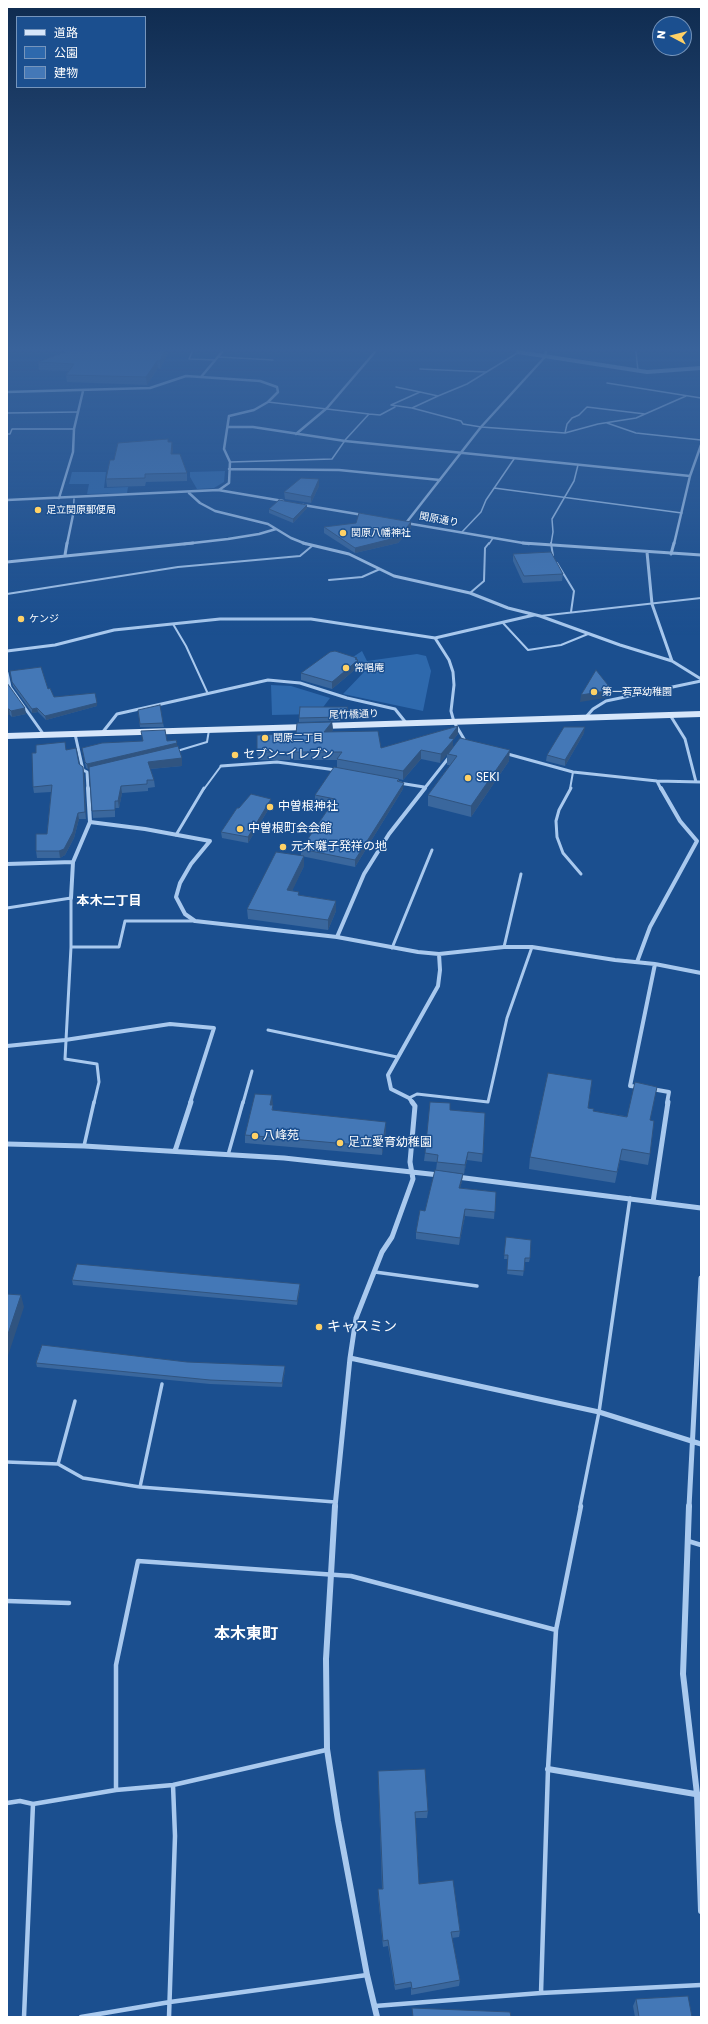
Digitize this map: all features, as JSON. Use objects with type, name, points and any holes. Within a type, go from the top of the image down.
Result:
[{"type":"main road","name":"尾竹橋通り","points":[[7,736],[701,714]]},
{"type":"street","points":[[59,498],[73,452],[73,446]]},
{"type":"street","points":[[218,490],[229,483],[230,462],[224,449],[224,446]]},
{"type":"street","points":[[398,446],[690,476]]},
{"type":"street","points":[[406,523],[467,446]]},
{"type":"street","points":[[671,554],[690,476],[700,446]]},
{"type":"street","points":[[230,469],[339,470],[440,480]]},
{"type":"street","points":[[7,500],[189,493],[218,490],[285,502]]},
{"type":"street","points":[[189,493],[200,503],[215,511],[259,521],[291,538],[312,546],[349,554],[394,576],[470,593],[508,608],[540,616],[588,634],[672,661],[701,680]]},
{"type":"street","points":[[300,504],[368,516]]},
{"type":"street","points":[[66,554],[73,515]]},
{"type":"street","name":"関原通り","points":[[398,521],[492,538],[550,546],[701,555]]},
{"type":"street","points":[[7,562],[66,554],[228,539],[254,535],[276,529]]},
{"type":"street","points":[[647,552],[652,604],[659,628],[672,661]]},
{"type":"street","points":[[7,651],[54,645],[92,637],[114,630],[220,619],[311,619],[435,638],[534,615]]},
{"type":"street","points":[[435,638],[449,660],[453,672],[454,685],[452,711],[454,722],[464,739],[471,741]]},
{"type":"street","points":[[7,673],[9,688],[44,734]]},
{"type":"street","points":[[102,733],[117,714],[268,680],[300,683],[347,698],[396,709],[407,724]]},
{"type":"street","points":[[585,718],[593,709],[606,701],[701,680]]},
{"type":"street","points":[[670,715],[685,739],[696,782]]},
{"type":"street","points":[[71,898],[73,862],[90,822],[87,772],[83,770],[75,734]]},
{"type":"street","points":[[459,745],[464,739]]},
{"type":"street","points":[[337,937],[364,874],[389,834],[424,787],[454,751]]},
{"type":"street","points":[[498,751],[574,772],[657,781],[701,782]]},
{"type":"street","points":[[221,766],[277,762],[341,771]]},
{"type":"street","points":[[637,962],[650,927],[699,841],[680,821],[657,781]]},
{"type":"street","points":[[394,782],[424,787]]},
{"type":"street","points":[[90,822],[210,841],[190,864],[180,883],[176,897],[185,914],[195,921],[337,937],[392,948],[439,954],[504,947],[532,947],[615,960],[655,964],[701,973]]},
{"type":"street","points":[[7,864],[73,862]]},
{"type":"street","points":[[377,2017],[367,1975],[338,1821],[327,1749],[326,1659],[335,1502],[350,1358],[356,1318],[382,1252],[392,1237],[413,1179],[413,1171],[410,1162],[415,1106],[408,1098],[391,1089],[388,1074],[438,986],[440,970],[439,954]]},
{"type":"street","points":[[653,1202],[669,1092],[630,1086],[655,964]]},
{"type":"street","points":[[7,1046],[65,1040],[170,1024],[214,1028],[175,1151]]},
{"type":"street","points":[[7,1144],[84,1146],[284,1158],[443,1175]]},
{"type":"street","points":[[450,1176],[701,1208]]},
{"type":"street","points":[[701,1278],[691,1441],[683,1674],[699,1794],[701,1911]]},
{"type":"street","points":[[350,1358],[599,1412],[701,1444]]},
{"type":"street","points":[[548,1768],[699,1794]]},
{"type":"lane","points":[[230,462],[332,459],[341,446]]},
{"type":"lane","points":[[462,532],[481,512],[494,488],[514,459]]},
{"type":"lane","points":[[571,612],[574,600],[574,591],[555,559],[550,546],[553,532],[552,519],[574,480],[578,464]]},
{"type":"lane","points":[[494,488],[682,513]]},
{"type":"lane","points":[[73,515],[74,499]]},
{"type":"lane","points":[[470,593],[484,581],[485,548],[492,538]]},
{"type":"lane","points":[[7,594],[178,567],[300,556],[312,546]]},
{"type":"lane","points":[[329,580],[362,577],[380,569]]},
{"type":"lane","points":[[540,616],[701,598]]},
{"type":"lane","points":[[503,623],[528,650],[561,645],[588,634]]},
{"type":"lane","points":[[173,624],[186,646],[208,694]]},
{"type":"lane","points":[[172,752],[207,742],[209,730]]},
{"type":"lane","points":[[176,835],[204,788],[221,766]]},
{"type":"lane","points":[[87,772],[95,770]]},
{"type":"lane","points":[[574,772],[572,785],[559,810],[556,821],[557,837],[563,853],[581,874]]},
{"type":"lane","points":[[392,948],[432,850]]},
{"type":"lane","points":[[504,947],[521,874]]},
{"type":"lane","points":[[7,908],[71,898],[71,948],[65,1058],[97,1064],[99,1082],[84,1146]]},
{"type":"lane","points":[[71,948],[119,947],[125,921],[195,921]]},
{"type":"lane","points":[[408,1098],[417,1094],[488,1102],[507,1018],[532,947]]},
{"type":"lane","points":[[268,1030],[397,1056]]},
{"type":"lane","points":[[228,1155],[252,1071]]},
{"type":"lane","points":[[541,1993],[548,1768],[556,1630],[599,1412],[630,1198]]},
{"type":"lane","points":[[375,1272],[477,1286]]},
{"type":"lane","points":[[140,1487],[162,1384]]},
{"type":"lane","points":[[58,1464],[75,1401]]},
{"type":"lane","points":[[7,1462],[58,1464],[83,1478],[140,1487],[335,1502]]},
{"type":"lane","points":[[688,1541],[701,1545]]},
{"type":"lane","points":[[116,1790],[116,1665],[138,1561],[351,1576],[556,1630]]},
{"type":"lane","points":[[7,1601],[69,1603]]},
{"type":"lane","points":[[7,1803],[20,1801],[33,1804],[116,1790],[173,1785],[327,1749]]},
{"type":"lane","points":[[169,2017],[175,1836],[173,1785]]},
{"type":"lane","points":[[24,2017],[33,1804]]},
{"type":"lane","points":[[81,2017],[170,2002],[367,1975]]},
{"type":"lane","points":[[375,2006],[541,1993],[701,1985]]},
{"type":"green space","points":[[225,471],[224,482],[214,488],[197,489],[190,477],[190,472]]},
{"type":"green space","points":[[72,472],[106,472],[104,488],[128,487],[127,493],[87,494],[89,484],[69,484]]},
{"type":"green space","points":[[362,651],[367,661],[417,654],[426,656],[431,671],[423,711],[343,694],[364,672],[364,668],[347,661]]},
{"type":"green space","points":[[271,685],[291,686],[330,698],[318,714],[272,715]]},
{"type":"building","points":[[117,446],[172,446],[171,454],[180,454],[187,473],[145,474],[145,478],[106,479],[110,460],[114,460]]},
{"type":"building","points":[[301,478],[319,479],[311,497],[284,492]]},
{"type":"building","points":[[279,500],[307,505],[293,519],[269,509]]},
{"type":"building","points":[[359,513],[411,522],[399,537],[355,548],[324,527],[356,523]]},
{"type":"building","points":[[551,552],[563,574],[524,576],[513,554]]},
{"type":"building","points":[[335,651],[357,658],[355,659],[358,660],[332,682],[301,673],[330,652]]},
{"type":"building","points":[[41,667],[48,689],[50,688],[54,697],[95,693],[97,703],[45,716],[37,708],[32,709],[12,682],[10,671]]},
{"type":"building","points":[[596,670],[612,690],[581,695]]},
{"type":"building","points":[[7,683],[25,708],[11,711],[7,709]]},
{"type":"building","points":[[160,705],[163,723],[140,724],[138,710]]},
{"type":"building","points":[[300,707],[348,707],[340,717],[299,718]]},
{"type":"building","points":[[332,722],[324,732],[378,731],[381,748],[458,726],[449,738],[454,739],[441,754],[421,750],[403,771],[337,759],[342,752],[257,752],[257,735],[296,734],[297,723]]},
{"type":"building","points":[[564,727],[585,727],[565,760],[547,755]]},
{"type":"building","points":[[165,730],[167,741],[176,740],[177,743],[87,764],[85,762],[82,748],[102,743],[143,741],[141,731]]},
{"type":"building","points":[[460,738],[510,750],[471,806],[428,795],[457,756],[448,754]]},
{"type":"building","points":[[65,742],[66,750],[76,748],[79,764],[83,767],[85,812],[78,813],[73,832],[64,849],[59,851],[36,851],[36,834],[47,834],[52,785],[33,787],[32,753],[36,753],[36,745]]},
{"type":"building","points":[[178,746],[182,758],[148,762],[154,780],[147,780],[147,784],[121,786],[118,801],[115,801],[115,810],[92,811],[89,767]]},
{"type":"building","points":[[334,767],[399,779],[397,781],[404,783],[355,860],[301,849],[335,799],[315,795]]},
{"type":"building","points":[[251,794],[271,799],[248,837],[221,832],[237,808],[239,808]]},
{"type":"building","points":[[276,852],[304,856],[287,890],[299,892],[298,895],[336,901],[328,920],[247,909]]},
{"type":"building","points":[[548,1073],[592,1080],[588,1108],[594,1109],[593,1111],[627,1117],[635,1082],[657,1087],[650,1120],[654,1121],[650,1154],[622,1149],[617,1172],[530,1157]]},
{"type":"building","points":[[255,1094],[272,1095],[270,1105],[273,1105],[272,1110],[386,1122],[382,1147],[245,1135]]},
{"type":"building","points":[[430,1102],[450,1103],[450,1110],[485,1113],[483,1154],[468,1152],[465,1165],[437,1162],[438,1155],[425,1153]]},
{"type":"building","points":[[435,1170],[463,1174],[459,1188],[496,1192],[495,1212],[465,1209],[460,1238],[416,1232],[420,1210],[425,1211]]},
{"type":"building","points":[[506,1237],[531,1240],[530,1258],[525,1258],[524,1271],[507,1270],[508,1255],[504,1255]]},
{"type":"building","points":[[77,1264],[300,1284],[297,1301],[72,1280]]},
{"type":"building","points":[[7,1294],[21,1295],[7,1337]]},
{"type":"building","points":[[42,1345],[187,1362],[285,1366],[282,1383],[210,1380],[36,1363]]},
{"type":"building","points":[[425,1769],[428,1811],[415,1812],[419,1884],[453,1880],[460,1931],[451,1932],[460,1980],[412,1989],[411,1982],[395,1985],[388,1940],[383,1941],[378,1889],[383,1889],[378,1771]]},
{"type":"building","points":[[688,1996],[692,2017],[639,2017],[636,1999]]},
{"type":"building","points":[[412,2008],[510,2012],[511,2017],[413,2017]]},
{"type":"place","name":"足立関原郵便局","points":[[38,510]]},
{"type":"place","name":"関原八幡神社","points":[[343,533]]},
{"type":"place","name":"ケンジ","points":[[21,619]]},
{"type":"place","name":"常唱庵","points":[[346,668]]},
{"type":"place","name":"第一若草幼稚園","points":[[594,692]]},
{"type":"place","name":"関原二丁目","points":[[265,738]]},
{"type":"place","name":"セブン-イレブン","points":[[235,755]]},
{"type":"place","name":"SEKI","points":[[468,778]]},
{"type":"place","name":"中曽根神社","points":[[270,807]]},
{"type":"place","name":"中曽根町会会館","points":[[240,829]]},
{"type":"place","name":"元木囃子発祥の地","points":[[283,847]]},
{"type":"place","name":"八峰苑","points":[[255,1136]]},
{"type":"place","name":"足立愛育幼稚園","points":[[340,1143]]},
{"type":"place","name":"キャスミン","points":[[319,1327]]},
{"type":"district","name":"本木二丁目","points":[[109,902]]},
{"type":"district","name":"本木東町","points":[[246,1635]]}]
